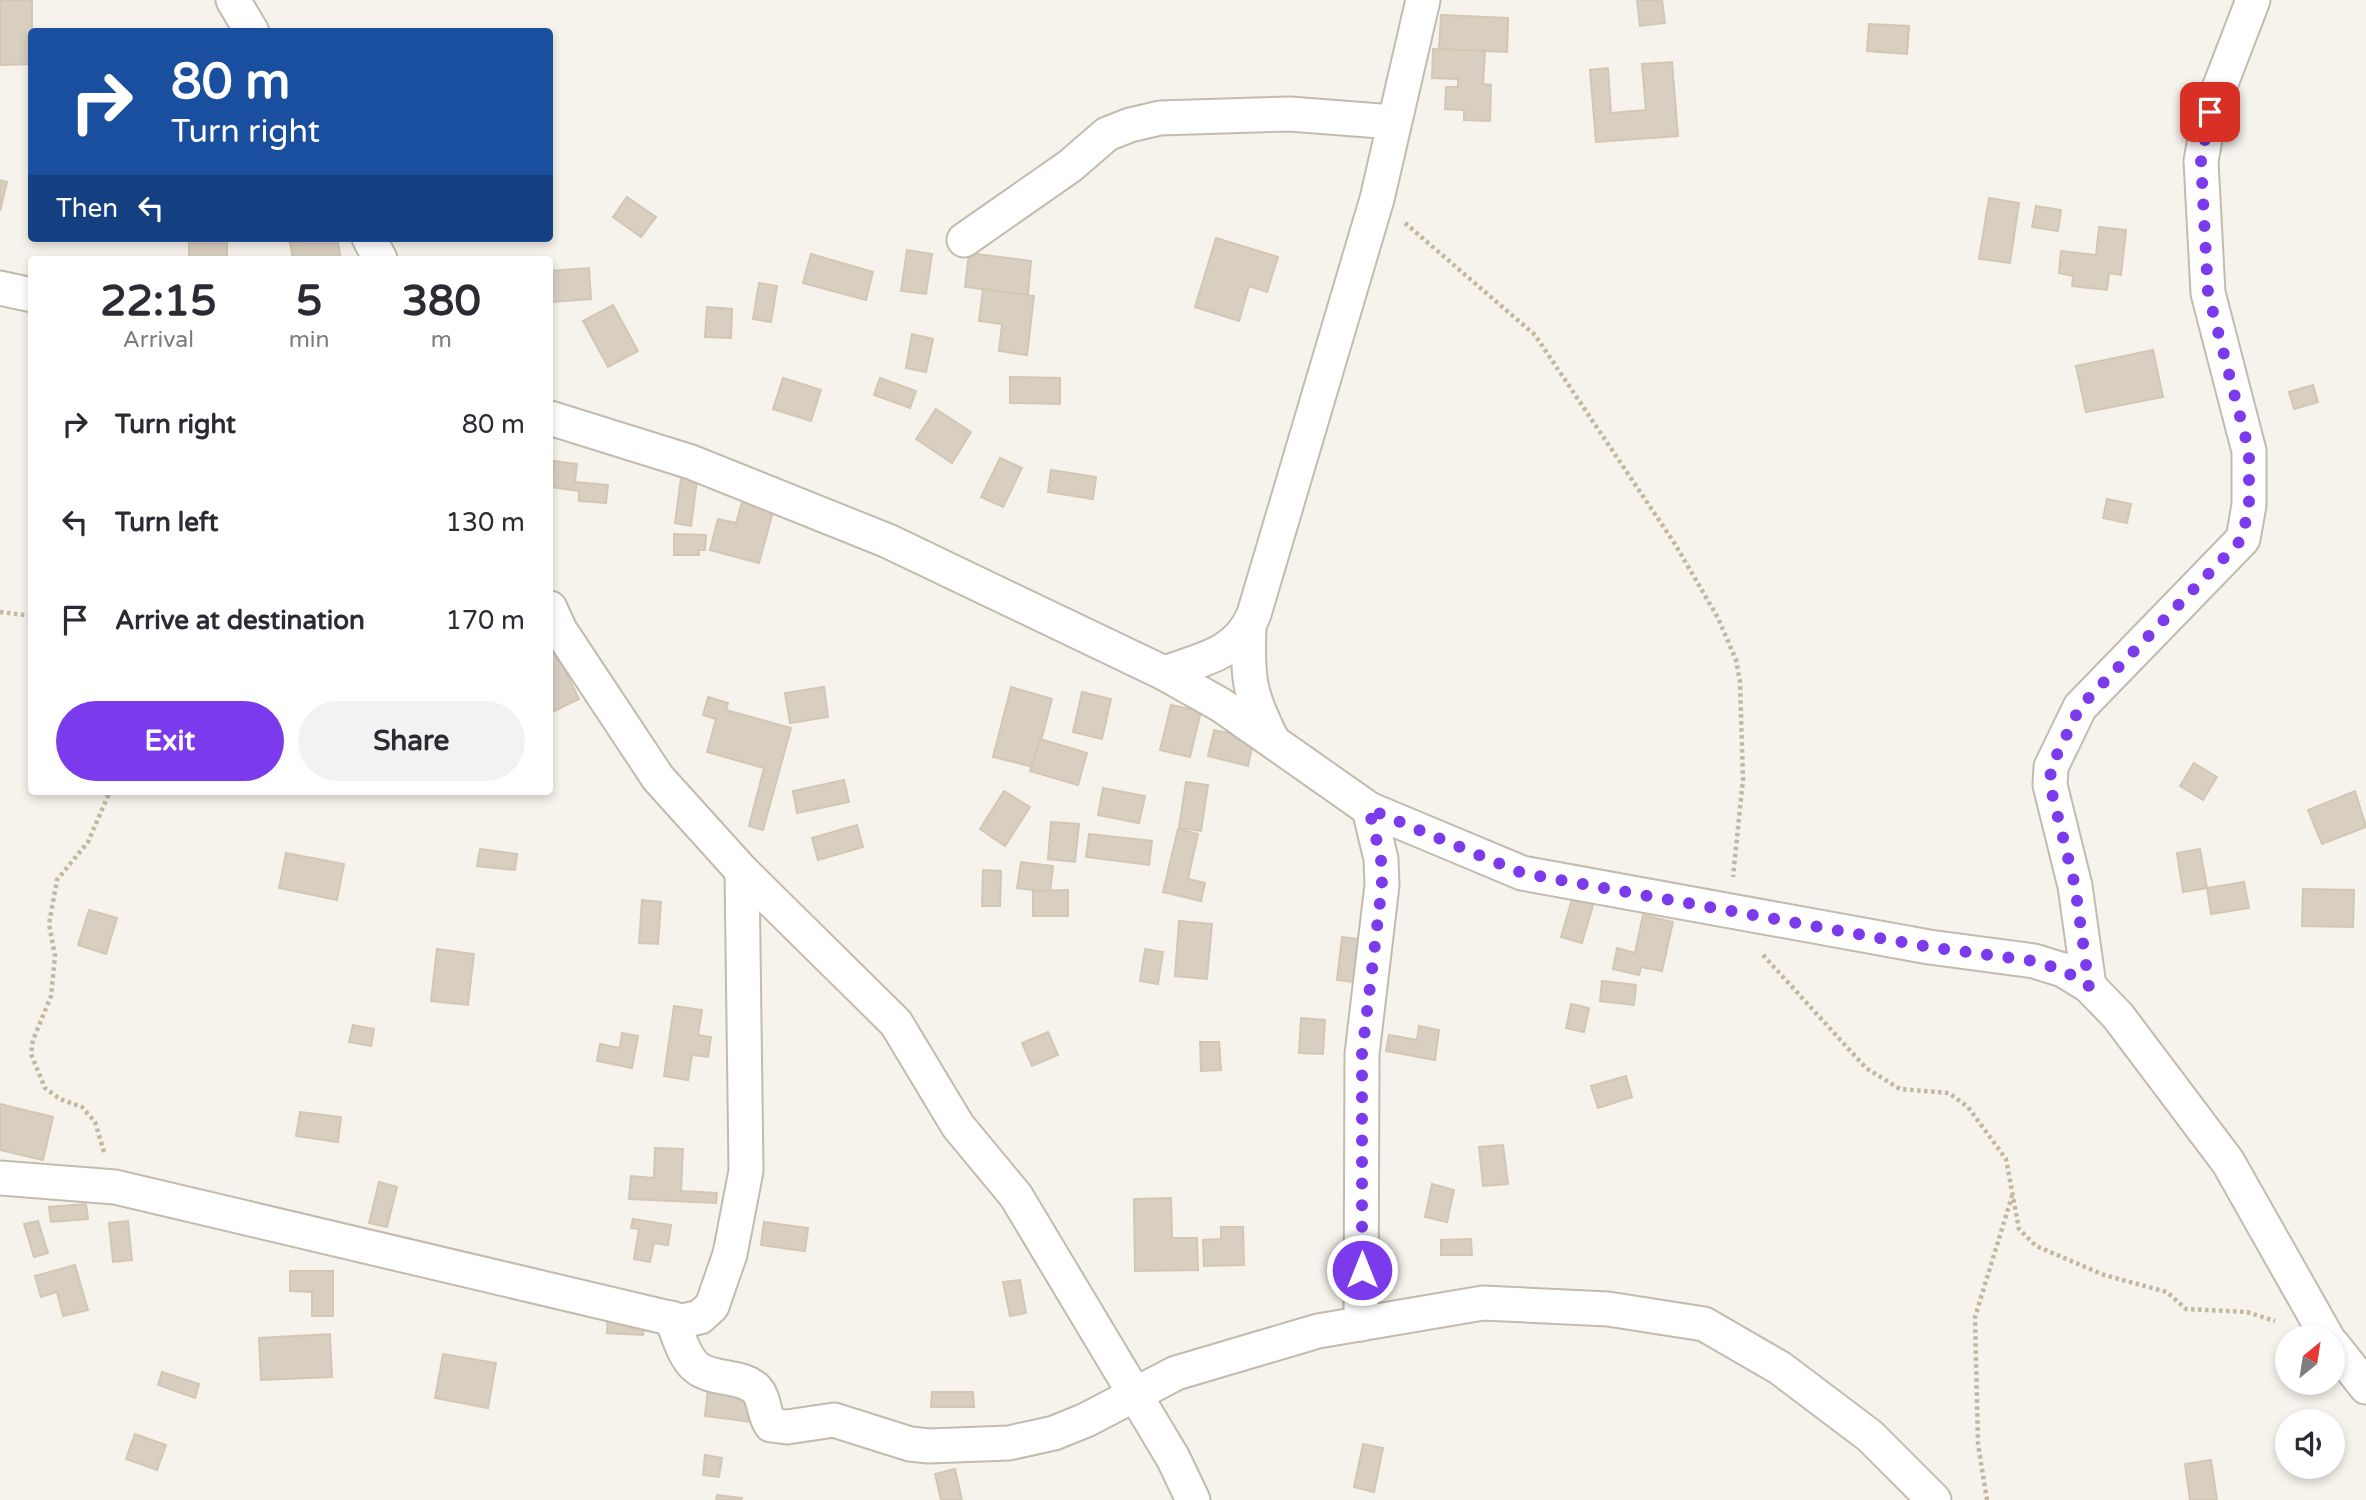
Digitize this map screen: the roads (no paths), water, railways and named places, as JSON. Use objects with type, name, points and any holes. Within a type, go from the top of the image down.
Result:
[{"type":"street","points":[[233,0],[250,28]]},
{"type":"street","points":[[1273,741],[1251,694],[1248,675],[1249,627],[1377,199],[1423,0]]},
{"type":"street","points":[[2089,986],[2075,886],[2050,785],[2051,767],[2080,707],[2242,539],[2249,505],[2249,451],[2208,293],[2201,161],[2210,112],[2253,0]]},
{"type":"street","points":[[964,240],[1070,166],[1107,134],[1130,125],[1160,118],[1290,114],[1393,122]]},
{"type":"street","points":[[0,288],[28,294]]},
{"type":"street","points":[[553,419],[691,462],[888,541],[1164,673],[1221,705],[1369,809],[1522,873],[1929,947],[2034,961],[2063,970],[2089,986],[2118,1016],[2228,1161],[2320,1325]]},
{"type":"street","points":[[553,615],[560,630],[658,778],[742,871],[896,1023],[958,1126],[1016,1196],[1173,1458],[1194,1500]]},
{"type":"street","points":[[1164,673],[1230,649],[1249,627]]},
{"type":"street","points":[[1361,1324],[1362,1054],[1382,885],[1381,859],[1369,809]]},
{"type":"street","points":[[0,1178],[115,1186],[671,1318],[692,1320],[700,1317],[712,1306],[730,1254],[746,1171],[742,871]]},
{"type":"street","points":[[671,1318],[696,1367],[705,1373],[754,1387],[761,1397],[765,1416],[778,1427],[834,1420],[910,1444],[1009,1443],[1054,1433],[1176,1373],[1318,1331],[1483,1303],[1608,1310],[1704,1324],[1780,1367],[1870,1436],[1934,1500]]},
{"type":"street","points":[[2345,1360],[2366,1387]]}]
